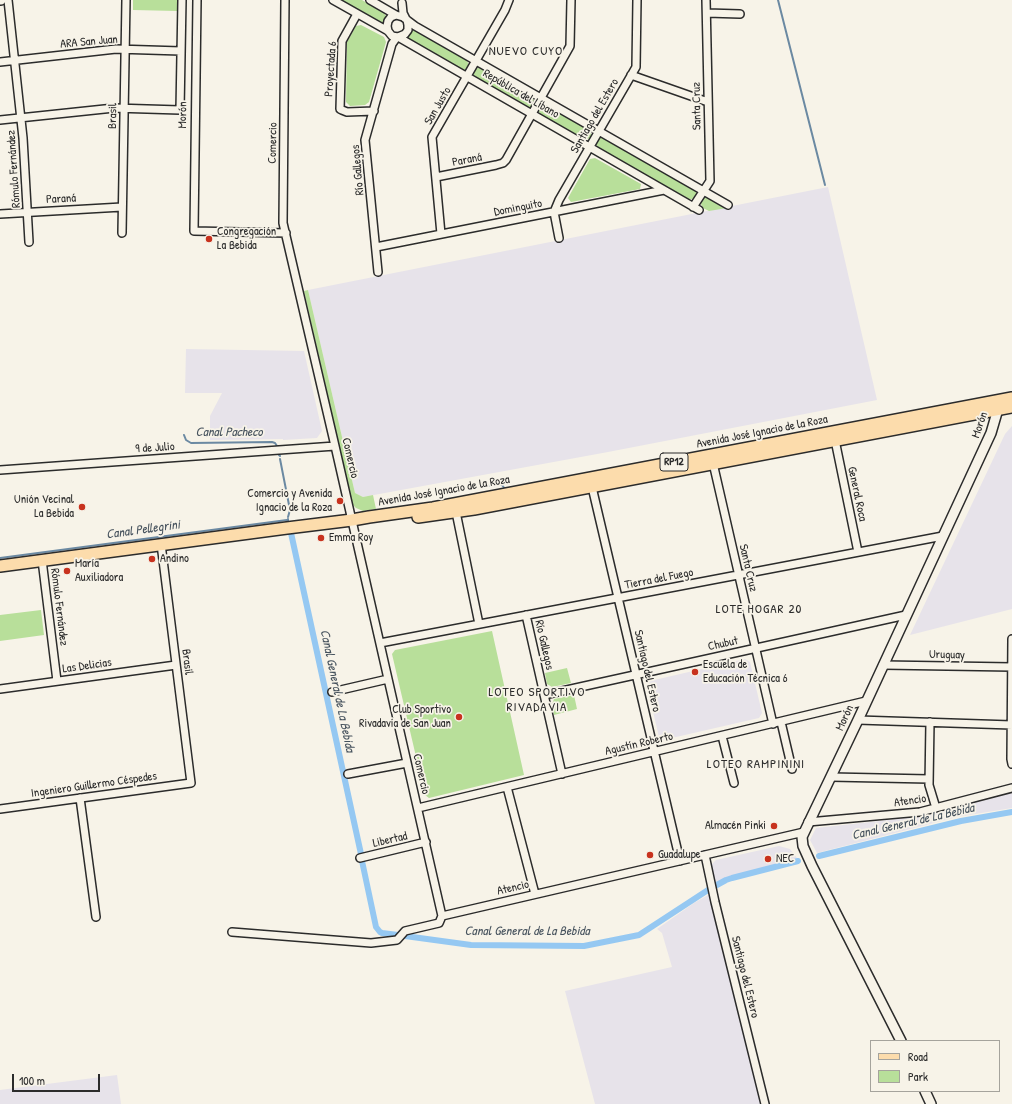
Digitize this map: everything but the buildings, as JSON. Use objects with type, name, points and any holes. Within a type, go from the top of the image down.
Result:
[{"type":"main road","name":"Avenida José Ignacio de la Roza","points":[[352,520],[364,522],[432,516],[592,487],[835,440],[997,405],[1012,398]]},
{"type":"main road","name":"Avenida José Ignacio de la Roza","points":[[0,566],[409,512],[997,405],[1012,407]]},
{"type":"street","name":"Rómulo Fernández","points":[[8,0],[23,138],[29,242]]},
{"type":"street","name":"Brasil","points":[[122,233],[126,0]]},
{"type":"street","name":"Morón","points":[[124,108],[180,110],[182,0]]},
{"type":"street","name":"Morón","points":[[197,0],[194,231],[286,233]]},
{"type":"street","name":"Comercio","points":[[285,0],[283,223],[336,446],[442,916]]},
{"type":"street","name":"República del Líbano","points":[[333,0],[696,208]]},
{"type":"street","name":"República del Líbano","points":[[370,0],[397,15],[404,17],[415,26],[728,205]]},
{"type":"street","name":"San Justo","points":[[441,234],[432,137],[505,10],[509,0]]},
{"type":"street","points":[[532,114],[570,46],[571,0]]},
{"type":"street","name":"Santiago del Estero","points":[[554,212],[559,200],[636,64],[637,0]]},
{"type":"street","name":"Santa Cruz","points":[[696,208],[703,191],[710,181],[706,0]]},
{"type":"street","points":[[402,2],[403,14],[408,25],[408,30],[403,36],[393,35],[386,26],[392,17],[397,15],[402,2]]},
{"type":"street","points":[[707,13],[740,14]]},
{"type":"street","name":"Proyectada 6","points":[[358,14],[342,41],[340,109],[344,112],[374,111]]},
{"type":"street","name":"Río Gallegos","points":[[378,272],[365,140],[392,44],[393,35]]},
{"type":"street","name":"ARA San Juan","points":[[0,62],[116,49],[181,51]]},
{"type":"street","points":[[631,75],[708,102]]},
{"type":"street","points":[[0,120],[124,108]]},
{"type":"street","name":"Paraná","points":[[436,177],[503,163],[532,114]]},
{"type":"street","name":"Dominguito","points":[[376,247],[664,190]]},
{"type":"street","name":"Paraná","points":[[0,214],[122,207]]},
{"type":"street","points":[[554,212],[559,238]]},
{"type":"street","name":"Morón","points":[[900,1040],[812,866],[802,843],[802,837],[991,433],[997,405]]},
{"type":"street","name":"General Roca","points":[[835,440],[858,552]]},
{"type":"street","name":"9 de Julio","points":[[0,470],[336,446]]},
{"type":"street","name":"Santa Cruz","points":[[714,464],[773,724]]},
{"type":"street","name":"Santiago del Estero","points":[[592,487],[680,860]]},
{"type":"street","points":[[456,512],[479,624]]},
{"type":"street","name":"Tierra del Fuego","points":[[380,643],[943,536]]},
{"type":"street","name":"Brasil","points":[[161,544],[191,783]]},
{"type":"street","name":"Rómulo Fernández","points":[[42,560],[57,681]]},
{"type":"street","name":"Río Gallegos","points":[[526,615],[562,774]]},
{"type":"street","name":"Chubut","points":[[544,695],[906,615]]},
{"type":"street","points":[[1012,639],[1012,764]]},
{"type":"street","name":"Las Delicias","points":[[0,689],[176,665]]},
{"type":"street","name":"Uruguay","points":[[883,665],[1012,667]]},
{"type":"street","points":[[332,692],[388,679]]},
{"type":"street","name":"Agustín Roberto","points":[[418,808],[866,701]]},
{"type":"street","points":[[858,720],[1012,725]]},
{"type":"street","points":[[781,722],[792,769]]},
{"type":"street","points":[[930,722],[929,785],[936,808]]},
{"type":"street","points":[[722,736],[734,783]]},
{"type":"street","points":[[348,774],[407,763]]},
{"type":"street","points":[[831,777],[929,779]]},
{"type":"street","name":"Ingeniero Guillermo Céspedes","points":[[0,809],[191,783]]},
{"type":"street","points":[[507,787],[535,894]]},
{"type":"street","name":"Atencio","points":[[808,822],[920,812],[1012,788]]},
{"type":"street","points":[[80,798],[96,917]]},
{"type":"street","name":"Atencio","points":[[232,932],[371,943],[397,940],[405,931],[439,923],[442,916],[804,832]]},
{"type":"street","name":"Libertad","points":[[360,858],[426,842]]},
{"type":"street","name":"Santiago del Estero","points":[[706,854],[715,902],[765,1104]]},
{"type":"street","points":[[925,1092],[931,1104]]},
{"type":"shaded area","points":[[828,187],[877,400],[608,452],[363,497],[355,493],[308,290]]},
{"type":"shaded area","points":[[186,349],[304,351],[322,431],[317,438],[283,440],[210,440],[210,416],[222,393],[185,393]]},
{"type":"shaded area","points":[[1012,426],[1012,609],[910,635],[1005,434]]},
{"type":"shaded area","name":"Escuela de Educación Técnica 6","points":[[745,659],[750,662],[762,713],[759,718],[663,740],[659,737],[647,686],[650,681]]},
{"type":"shaded area","points":[[1012,793],[1012,808],[957,817],[817,853],[810,840],[816,828],[925,816]]},
{"type":"shaded area","points":[[779,846],[790,849],[800,862],[728,881],[715,888],[711,865],[716,860]]},
{"type":"shaded area","points":[[710,894],[742,1029],[762,1104],[595,1104],[565,991],[672,967],[662,933],[657,929],[694,903]]},
{"type":"shaded area","points":[[117,1075],[121,1104],[0,1104],[0,1090]]},
{"type":"green space","points":[[133,0],[177,0],[177,11],[133,10]]},
{"type":"green space","points":[[339,0],[362,0],[384,13],[387,18],[381,23]]},
{"type":"green space","points":[[361,25],[384,37],[386,42],[369,102],[365,105],[350,106],[346,102],[347,42],[356,26]]},
{"type":"green space","points":[[414,30],[466,59],[468,67],[464,70],[460,69],[410,41],[408,35]]},
{"type":"green space","points":[[478,68],[482,68],[532,97],[534,101],[533,105],[531,107],[527,107],[476,78],[473,72]]},
{"type":"green space","points":[[542,105],[547,105],[589,129],[591,137],[584,140],[541,115],[539,109]]},
{"type":"green space","points":[[602,137],[694,189],[696,196],[692,199],[687,199],[598,148],[596,143],[599,138]]},
{"type":"green space","points":[[595,158],[641,184],[640,189],[571,202],[568,198],[590,159]]},
{"type":"green space","points":[[705,197],[727,208],[709,211],[703,208],[701,200]]},
{"type":"green space","points":[[308,290],[355,493],[363,497],[373,495],[376,509],[363,511],[353,505],[304,291]]},
{"type":"green space","points":[[41,610],[44,635],[0,641],[0,615]]},
{"type":"green space","name":"Club Sportivo Rivadavia de San Juan","points":[[492,631],[524,775],[429,798],[425,795],[392,654],[395,650]]},
{"type":"green space","points":[[567,668],[571,683],[552,687],[547,684],[545,673]]},
{"type":"green space","points":[[574,695],[577,709],[554,715],[552,704],[554,699]]},
{"type":"waterway","points":[[778,0],[825,185]]},
{"type":"waterway","name":"Canal Pacheco","points":[[184,435],[186,440],[191,443],[272,442],[277,446]]},
{"type":"waterway","name":"Canal Pacheco","points":[[280,459],[290,510],[288,517]]},
{"type":"waterway","points":[[487,486],[500,484],[505,489]]},
{"type":"waterway","name":"Canal Pellegrini","points":[[0,558],[287,520],[288,522],[288,519]]},
{"type":"waterway","name":"Canal General de La Bebida","points":[[291,533],[361,854]]},
{"type":"waterway","name":"Canal General de La Bebida","points":[[819,856],[961,821],[1012,812]]},
{"type":"waterway","name":"Canal General de La Bebida","points":[[362,861],[376,927],[382,933],[398,935]]},
{"type":"waterway","name":"Canal General de La Bebida","points":[[715,886],[732,878],[798,861]]},
{"type":"waterway","name":"Canal General de La Bebida","points":[[405,936],[471,945],[584,946],[639,935],[708,890]]},
{"type":"place","name":"Congregación La Bebida","points":[[209,239]]},
{"type":"place","name":"Comercio y Avenida Ignacio de la Roza","points":[[340,501]]},
{"type":"place","name":"Unión Vecinal La Bebida","points":[[82,507]]},
{"type":"place","name":"Emma Roy","points":[[321,538]]},
{"type":"place","name":"Andino","points":[[152,559]]},
{"type":"place","name":"María Auxiliadora","points":[[67,571]]},
{"type":"place","name":"Escuela de Educación Técnica 6","points":[[695,672]]},
{"type":"place","name":"Club Sportivo Rivadavia de San Juan","points":[[459,717]]},
{"type":"place","name":"Almacén Pinki","points":[[774,826]]},
{"type":"place","name":"Guadalupe","points":[[650,855]]},
{"type":"place","name":"NEC","points":[[768,859]]},
{"type":"district","name":"NUEVO CUYO","points":[[526,52]]},
{"type":"district","name":"LOTE HOGAR 20","points":[[759,610]]},
{"type":"district","name":"LOTEO SPORTIVO RIVADAVIA","points":[[537,700]]},
{"type":"district","name":"LOTEO RAMPININI","points":[[756,765]]}]
